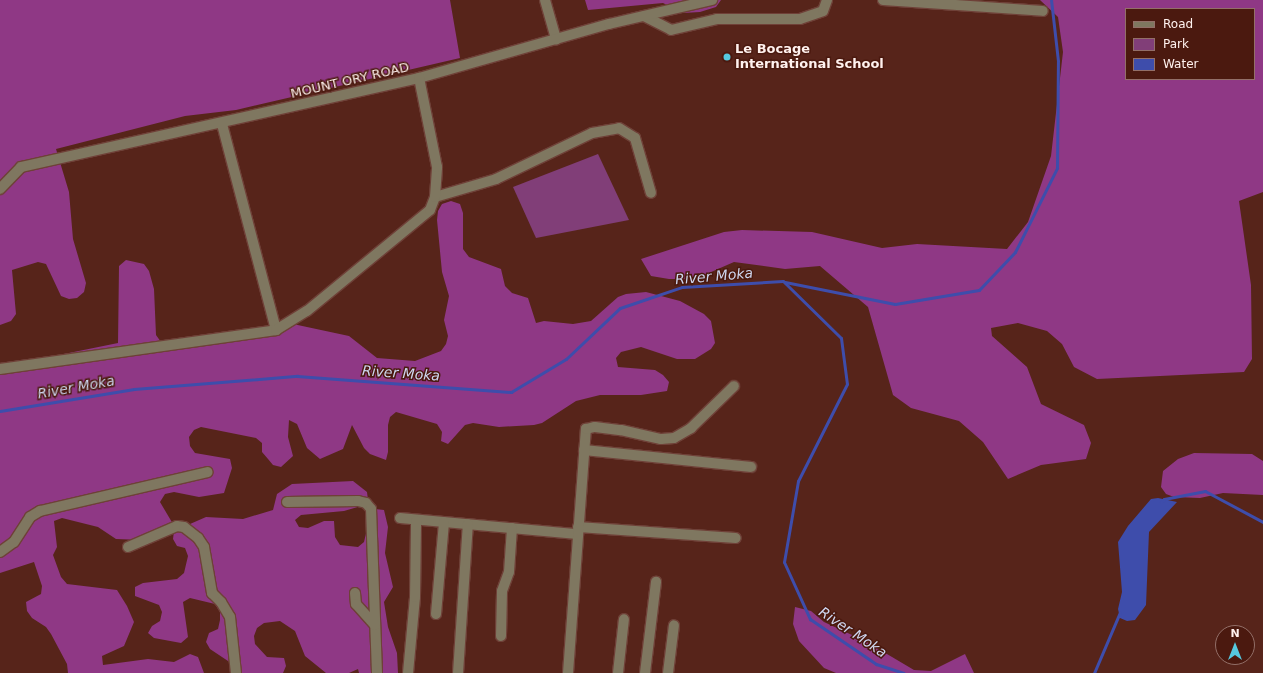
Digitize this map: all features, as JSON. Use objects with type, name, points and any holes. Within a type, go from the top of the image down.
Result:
[{"type":"street","points":[[545,0],[556,39]]},
{"type":"street","name":"MOUNT ORY ROAD","points":[[0,189],[21,167],[199,125],[222,124],[418,78],[556,39],[712,0]]},
{"type":"street","points":[[644,16],[671,30],[717,19],[800,19],[823,11],[827,0]]},
{"type":"street","points":[[883,0],[1043,11]]},
{"type":"street","points":[[0,369],[276,330],[307,311],[430,210],[436,197],[436,167],[418,78]]},
{"type":"street","points":[[222,124],[276,330]]},
{"type":"street","points":[[436,197],[496,179],[592,134],[619,128],[635,138],[652,193]]},
{"type":"street","points":[[568,673],[586,431],[589,428],[628,431],[661,439],[677,437],[692,428],[734,386]]},
{"type":"street","points":[[584,450],[751,467]]},
{"type":"street","points":[[0,552],[14,542],[30,517],[40,511],[208,472]]},
{"type":"street","points":[[287,502],[358,501],[370,506],[373,515],[377,673]]},
{"type":"street","points":[[400,518],[416,521],[512,528],[736,538]]},
{"type":"street","points":[[408,673],[415,597],[416,521]]},
{"type":"street","points":[[436,614],[444,522]]},
{"type":"street","points":[[458,673],[468,524]]},
{"type":"street","points":[[128,547],[177,526],[184,527],[198,538],[204,547],[212,593],[221,602],[230,617],[236,673]]},
{"type":"street","points":[[501,636],[502,591],[509,572],[512,528]]},
{"type":"street","points":[[645,673],[656,582]]},
{"type":"street","points":[[355,593],[356,604],[375,625]]},
{"type":"street","points":[[618,673],[624,620]]},
{"type":"street","points":[[668,673],[674,625]]},
{"type":"green space","points":[[598,154],[629,220],[536,238],[513,187]]},
{"type":"shaded area","points":[[0,0],[450,0],[460,58],[236,110],[185,116],[56,149],[69,192],[73,239],[86,283],[84,292],[77,298],[69,299],[61,296],[46,264],[38,262],[12,270],[16,314],[11,321],[0,325]]},
{"type":"shaded area","points":[[585,0],[721,0],[716,7],[700,12],[683,13],[663,3],[588,10]]},
{"type":"shaded area","points":[[1040,0],[1263,0],[1263,192],[1239,201],[1251,285],[1252,359],[1244,372],[1097,379],[1074,367],[1062,344],[1047,331],[1018,323],[991,328],[992,336],[1027,367],[1041,404],[1084,425],[1091,443],[1086,459],[1041,465],[1008,479],[983,442],[959,421],[911,408],[893,395],[868,307],[820,266],[785,269],[734,262],[695,279],[669,279],[651,276],[641,259],[724,232],[742,230],[812,232],[882,248],[917,244],[1007,249],[1028,222],[1051,156],[1063,52],[1058,17]]},
{"type":"shaded area","points":[[451,201],[460,204],[463,213],[463,249],[469,257],[501,269],[505,286],[512,293],[528,298],[536,323],[544,321],[573,324],[591,321],[618,297],[626,294],[646,292],[680,301],[704,314],[711,321],[715,343],[711,349],[695,359],[677,359],[641,347],[621,352],[616,358],[618,367],[655,370],[663,375],[669,382],[667,391],[641,395],[600,395],[576,401],[542,423],[534,425],[499,427],[473,423],[465,425],[448,444],[441,441],[442,432],[437,424],[396,412],[390,417],[388,425],[388,452],[386,460],[370,454],[364,448],[352,425],[343,449],[320,459],[307,448],[297,424],[289,420],[288,437],[293,456],[281,467],[273,465],[262,452],[262,443],[256,438],[201,427],[194,430],[189,437],[190,446],[195,453],[230,459],[232,468],[224,493],[199,497],[174,492],[165,494],[160,502],[173,524],[142,540],[116,539],[98,527],[62,518],[54,521],[57,547],[53,555],[61,577],[67,584],[117,590],[127,606],[134,622],[124,646],[102,656],[103,665],[148,659],[174,662],[190,654],[198,657],[204,673],[68,673],[67,664],[51,634],[46,627],[32,618],[27,611],[26,602],[41,594],[42,586],[34,562],[0,573],[0,367],[118,343],[119,266],[126,260],[144,264],[149,271],[154,289],[156,335],[161,342],[293,324],[349,336],[377,358],[415,361],[441,351],[446,344],[448,336],[444,320],[449,296],[442,272],[437,220],[438,211],[442,204]]},
{"type":"shaded area","points":[[1194,453],[1252,454],[1263,461],[1263,495],[1223,493],[1200,498],[1174,497],[1166,494],[1161,487],[1163,471],[1178,459]]},
{"type":"shaded area","points":[[353,481],[367,492],[368,500],[361,506],[344,511],[301,515],[295,520],[299,527],[308,528],[324,521],[334,521],[335,537],[340,545],[358,547],[364,542],[370,516],[375,509],[384,510],[388,527],[385,553],[393,587],[384,602],[388,627],[397,653],[398,673],[359,673],[358,669],[349,673],[326,673],[305,656],[295,631],[280,621],[264,623],[257,628],[254,636],[255,644],[267,657],[284,658],[286,666],[283,673],[235,673],[231,663],[210,649],[206,642],[209,633],[218,629],[220,612],[215,604],[190,598],[183,602],[188,637],[181,643],[154,638],[148,633],[152,626],[160,621],[162,612],[159,605],[135,596],[135,587],[143,583],[177,579],[184,573],[188,556],[185,548],[177,546],[173,539],[174,531],[206,517],[243,519],[273,510],[277,494],[292,484]]},
{"type":"shaded area","points":[[795,607],[811,611],[824,622],[865,641],[914,670],[931,671],[965,654],[974,673],[836,673],[824,668],[799,641],[793,624]]},
{"type":"water","points":[[1158,498],[1177,502],[1149,532],[1146,605],[1135,620],[1127,621],[1120,618],[1118,609],[1122,592],[1118,542],[1128,526],[1151,499]]},
{"type":"waterway","points":[[785,282],[895,304],[979,290],[1015,252],[1057,168],[1058,61],[1051,0]]},
{"type":"waterway","name":"River Moka","points":[[0,411],[134,389],[297,376],[511,392],[566,359],[620,308],[682,287],[783,281],[841,338],[847,384],[798,481],[784,562],[810,619],[876,664],[904,673]]},
{"type":"waterway","name":"River Moka","points":[[1161,502],[1164,499],[1205,491],[1263,522]]},
{"type":"waterway","name":"River Moka","points":[[1094,673],[1120,612]]},
{"type":"place","name":"Le Bocage International School","points":[[727,57]]}]
